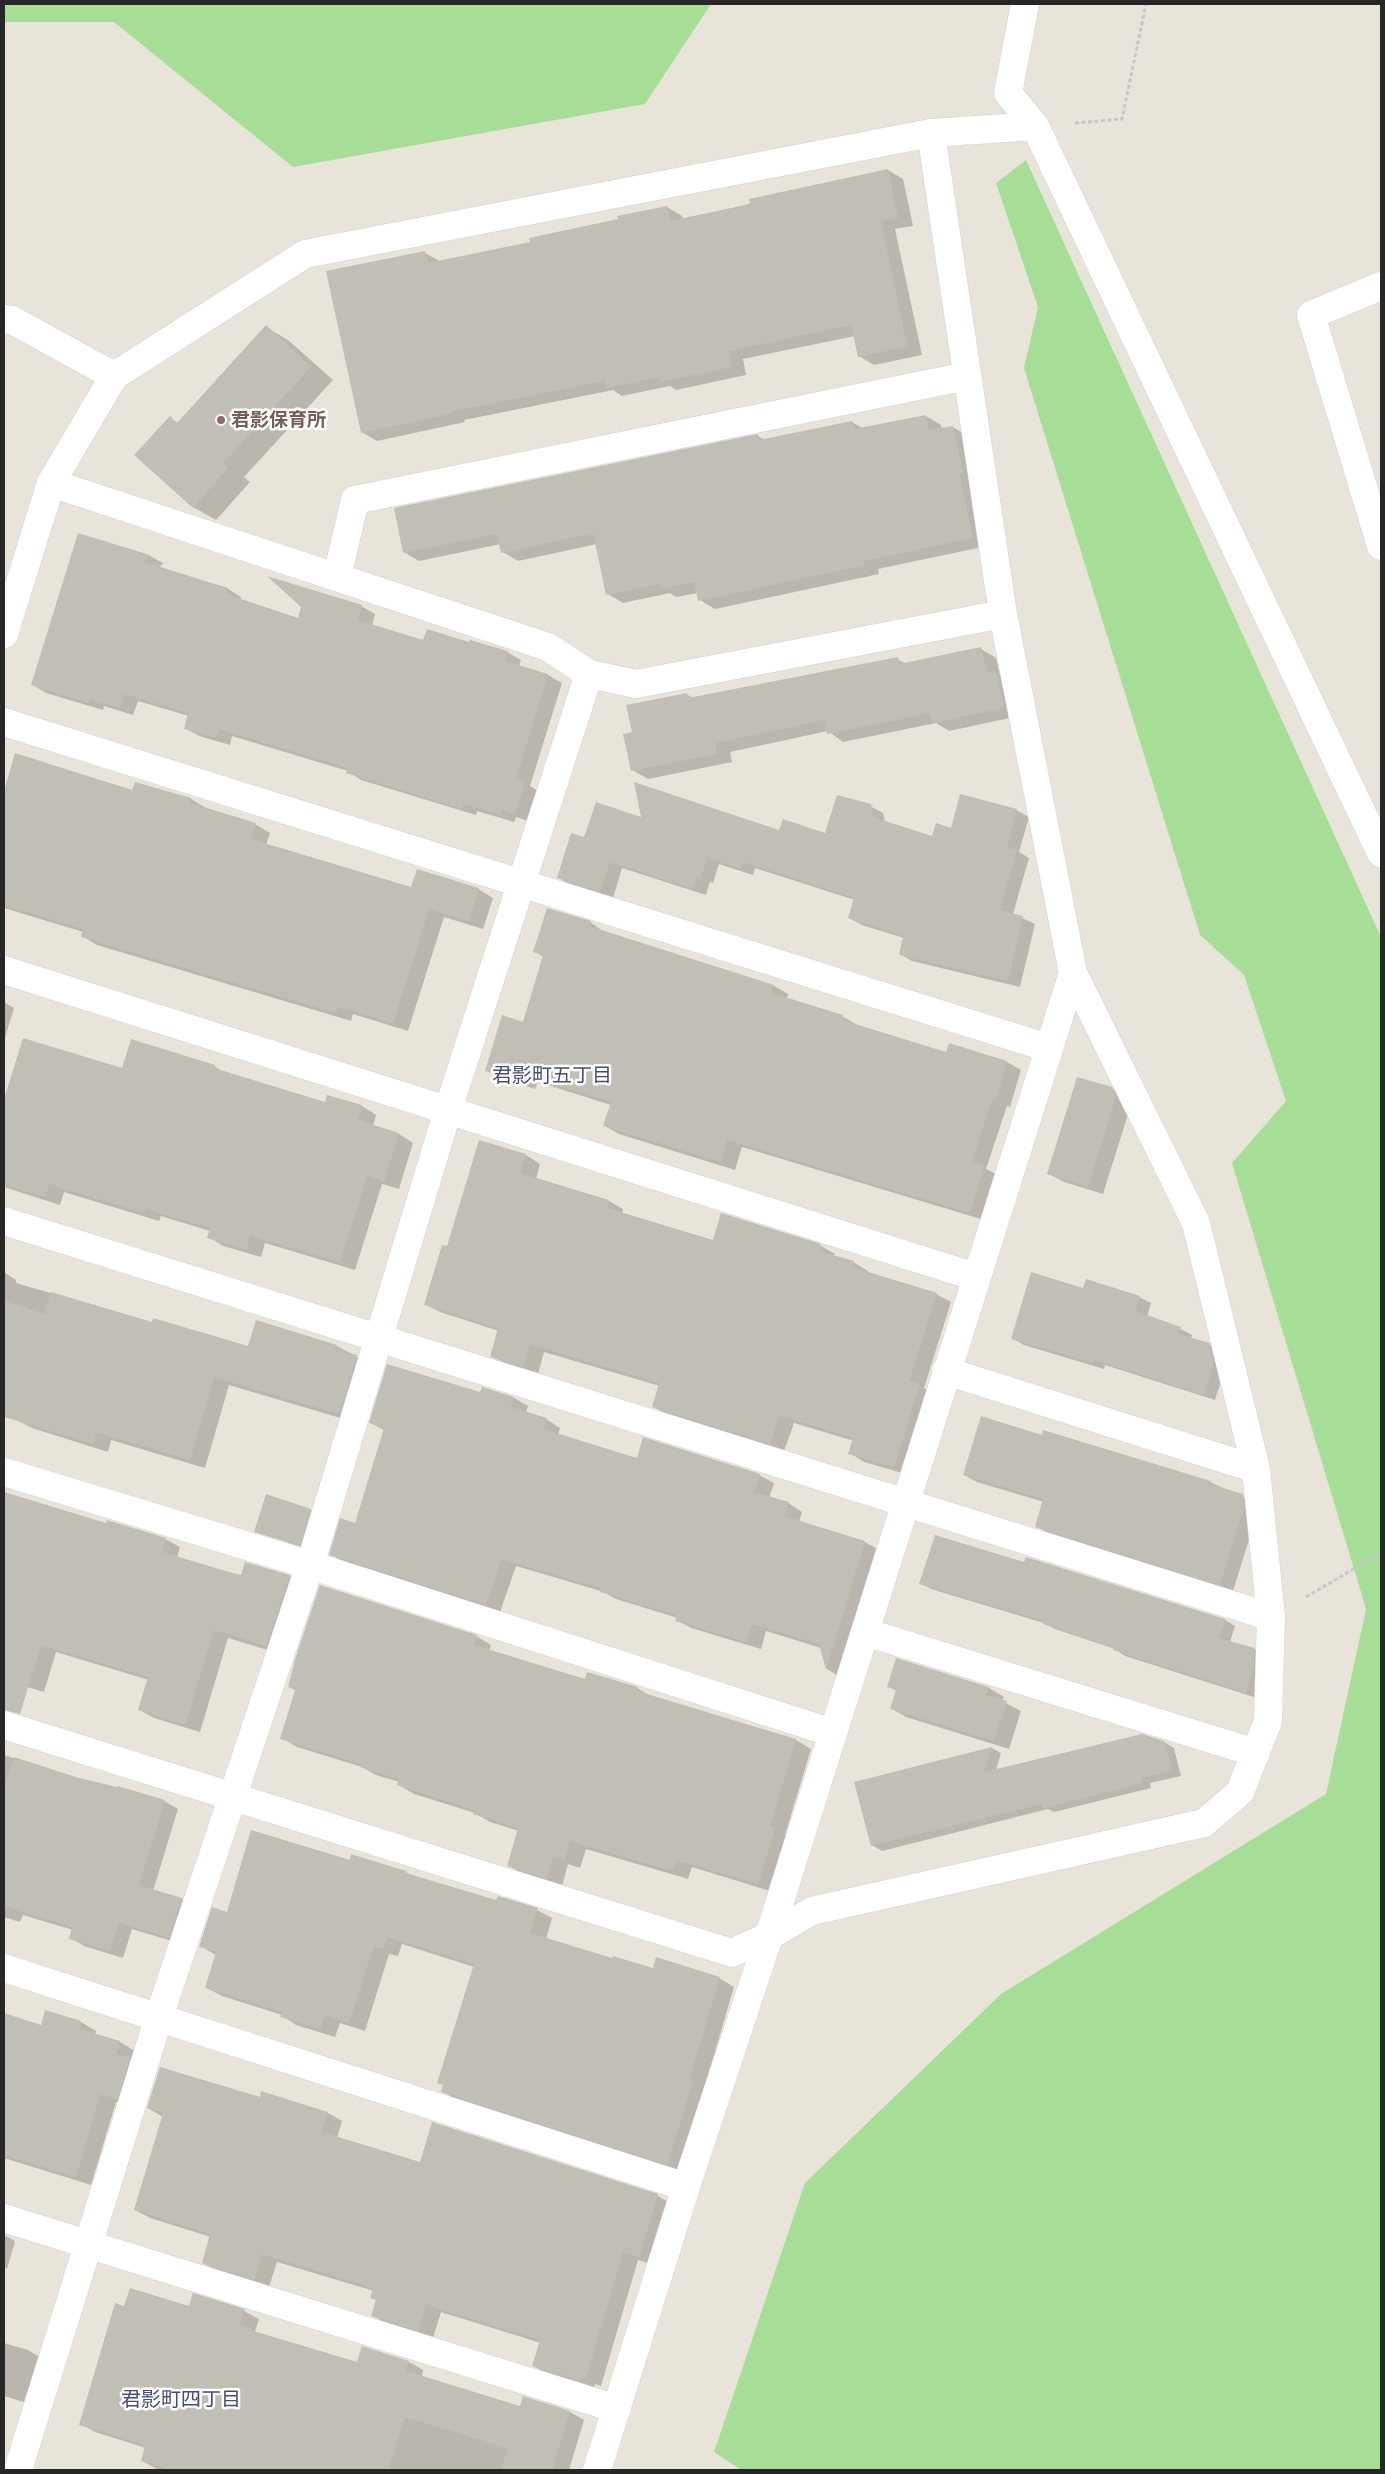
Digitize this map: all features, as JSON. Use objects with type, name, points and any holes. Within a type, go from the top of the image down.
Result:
[{"type":"street","points":[[1025,4],[1008,94],[1035,126],[1381,853]]},
{"type":"street","points":[[4,634],[51,483],[114,376],[305,254],[931,133],[1035,126]]},
{"type":"street","points":[[4,1725],[732,1953],[769,1936],[812,1911],[1204,1823],[1240,1792],[1268,1721],[1271,1617],[1256,1469],[1196,1223],[1073,973],[1003,614],[931,133]]},
{"type":"street","points":[[1381,286],[1311,315],[1381,546]]},
{"type":"street","points":[[4,319],[12,320],[114,376]]},
{"type":"street","points":[[337,577],[355,500],[967,376]]},
{"type":"street","points":[[51,483],[548,647],[590,674],[636,684],[1003,614]]},
{"type":"street","points":[[18,2470],[159,2017],[310,1565],[448,1110],[590,674]]},
{"type":"street","points":[[4,722],[1049,1048]]},
{"type":"street","points":[[4,970],[976,1277]]},
{"type":"street","points":[[597,2470],[686,2187],[769,1936],[1073,973]]},
{"type":"street","points":[[4,1221],[1271,1617]]},
{"type":"street","points":[[946,1371],[1256,1469]]},
{"type":"street","points":[[4,1472],[310,1565],[833,1733]]},
{"type":"street","points":[[865,1632],[1256,1752]]},
{"type":"street","points":[[4,1968],[686,2187]]},
{"type":"street","points":[[4,2218],[616,2409]]},
{"type":"street","points":[[4,2468],[11,2470]]},
{"type":"path","points":[[1035,126],[1122,119],[1146,4]]},
{"type":"path","points":[[1271,1617],[1381,1553]]},
{"type":"green space","points":[[4,4],[711,4],[645,104],[293,167],[114,22],[4,22]]},
{"type":"green space","points":[[1026,160],[1381,937],[1381,2470],[741,2470],[714,2452],[805,2183],[1001,1994],[1326,1794],[1366,1609],[1232,1163],[1286,1101],[1244,975],[1200,935],[1024,368],[1038,307],[996,183]]},
{"type":"building","points":[[888,169],[898,218],[881,221],[907,346],[858,357],[851,325],[728,351],[732,367],[660,382],[659,377],[606,388],[605,381],[450,412],[450,414],[361,433],[326,271],[425,251],[428,263],[530,242],[529,238],[618,219],[617,216],[667,206],[670,221],[750,204],[749,199]]},
{"type":"building","name":"君影保育所","points":[[266,325],[311,367],[223,463],[228,468],[193,508],[134,455],[170,416],[177,423]]},
{"type":"building","points":[[926,415],[929,430],[953,426],[963,473],[959,473],[973,538],[864,561],[865,565],[698,601],[694,582],[660,589],[659,584],[606,595],[593,533],[501,553],[497,534],[403,553],[394,508],[758,434],[759,440],[852,421],[854,429]]},
{"type":"building","points":[[78,533],[150,555],[144,562],[228,588],[226,594],[298,618],[301,607],[267,576],[362,605],[358,620],[423,640],[427,629],[469,642],[470,640],[508,651],[505,661],[548,674],[516,779],[525,782],[515,814],[502,810],[501,815],[464,804],[462,809],[346,773],[347,768],[219,729],[216,738],[184,729],[188,713],[124,694],[120,708],[90,699],[89,703],[31,685]]},
{"type":"building","points":[[981,647],[987,673],[996,671],[1004,708],[932,723],[930,713],[827,734],[824,720],[715,743],[717,754],[631,771],[623,734],[632,732],[626,705],[687,693],[688,698],[898,657],[899,664]]},
{"type":"building","points":[[15,753],[132,790],[135,782],[191,798],[190,803],[256,823],[251,839],[411,887],[417,869],[479,888],[469,921],[429,909],[393,1023],[338,1007],[336,1013],[81,937],[83,929],[4,905],[4,791]]},
{"type":"building","points":[[634,782],[779,830],[783,819],[825,833],[837,795],[871,804],[873,817],[932,836],[936,823],[951,828],[960,794],[1017,809],[1007,847],[1017,850],[1000,910],[1023,916],[1008,981],[899,955],[903,936],[848,918],[854,898],[743,862],[741,869],[707,858],[701,877],[697,876],[693,889],[610,862],[600,892],[557,878],[571,833],[584,837],[596,802],[641,817]]},
{"type":"building","points":[[547,908],[591,921],[589,926],[774,985],[772,993],[843,1015],[842,1020],[946,1052],[949,1043],[1007,1061],[996,1100],[992,1099],[972,1162],[984,1166],[970,1213],[727,1140],[721,1162],[603,1126],[611,1102],[523,1075],[521,1082],[485,1071],[502,1015],[523,1022],[543,955],[533,952]]},
{"type":"building","points":[[23,1038],[122,1068],[131,1039],[215,1065],[214,1068],[325,1102],[327,1095],[362,1105],[358,1120],[399,1133],[384,1182],[367,1176],[340,1262],[250,1236],[246,1250],[207,1238],[210,1228],[146,1209],[144,1213],[49,1184],[45,1197],[4,1185],[4,1099]]},
{"type":"building","points":[[1077,1077],[1112,1087],[1116,1096],[1088,1187],[1047,1174]]},
{"type":"building","points":[[479,1140],[526,1154],[520,1173],[609,1200],[607,1208],[713,1240],[721,1213],[821,1244],[819,1251],[854,1261],[852,1267],[937,1293],[909,1381],[920,1384],[894,1467],[848,1454],[853,1438],[779,1415],[770,1444],[652,1407],[659,1383],[530,1344],[523,1367],[490,1357],[498,1328],[424,1305],[442,1245],[447,1246]]},
{"type":"building","points":[[1031,1272],[1083,1288],[1086,1279],[1140,1296],[1135,1311],[1181,1327],[1179,1334],[1209,1343],[1214,1362],[1204,1395],[1094,1360],[1093,1363],[1011,1339]]},
{"type":"building","points":[[51,1292],[152,1322],[153,1318],[248,1346],[256,1320],[337,1345],[336,1349],[357,1355],[339,1414],[214,1377],[190,1460],[97,1432],[93,1444],[4,1417],[4,1301],[44,1314]]},
{"type":"building","points":[[387,1364],[480,1392],[482,1387],[514,1397],[511,1407],[547,1418],[543,1429],[637,1458],[643,1437],[760,1474],[754,1492],[789,1502],[784,1516],[865,1541],[826,1670],[819,1644],[752,1624],[746,1642],[675,1621],[677,1615],[600,1592],[601,1588],[501,1559],[486,1605],[329,1555],[340,1518],[355,1523],[384,1428],[369,1423]]},
{"type":"building","points":[[981,1416],[1042,1435],[1043,1430],[1211,1481],[1210,1484],[1243,1494],[1244,1506],[1220,1585],[1035,1527],[1043,1499],[963,1475]]},
{"type":"building","points":[[4,1492],[106,1523],[107,1520],[166,1538],[162,1552],[229,1572],[241,1575],[245,1562],[290,1575],[266,1646],[214,1630],[185,1725],[138,1710],[148,1677],[41,1645],[20,1714],[4,1710]]},
{"type":"building","points":[[266,1494],[311,1509],[300,1546],[254,1532]]},
{"type":"building","points":[[935,1535],[1024,1562],[1026,1557],[1225,1619],[1219,1638],[1254,1648],[1254,1667],[1246,1693],[1113,1650],[1114,1648],[1043,1624],[1044,1621],[919,1584]]},
{"type":"building","points":[[320,1585],[477,1635],[474,1645],[585,1679],[587,1672],[638,1687],[637,1691],[796,1739],[770,1826],[775,1828],[758,1884],[676,1860],[673,1871],[570,1841],[565,1860],[553,1857],[547,1879],[507,1866],[518,1828],[473,1814],[474,1810],[397,1785],[399,1779],[360,1767],[361,1764],[280,1739],[295,1690],[288,1687],[296,1656]]},
{"type":"building","points":[[896,1658],[989,1687],[986,1695],[1007,1701],[994,1741],[890,1709],[896,1690],[887,1687]]},
{"type":"building","points":[[1142,1734],[1164,1741],[1172,1770],[1141,1778],[1142,1783],[1107,1792],[1043,1808],[1042,1804],[871,1846],[854,1782],[992,1747],[984,1772]]},
{"type":"building","points":[[14,1757],[79,1778],[118,1786],[165,1800],[139,1885],[182,1898],[169,1938],[119,1922],[110,1951],[69,1939],[72,1927],[4,1906],[4,1790]]},
{"type":"building","points":[[251,1830],[350,1860],[351,1854],[496,1900],[498,1896],[538,1908],[530,1933],[612,1958],[613,1956],[653,1968],[656,1957],[720,1977],[689,2080],[693,2081],[667,2165],[441,2092],[443,2085],[437,2083],[474,1964],[387,1937],[383,1949],[374,1946],[349,2023],[325,2015],[320,2029],[280,2017],[282,2012],[205,1988],[216,1952],[199,1947],[212,1907],[227,1912]]},
{"type":"building","points":[[45,2010],[81,2021],[80,2029],[120,2041],[116,2054],[130,2058],[117,2099],[100,2094],[76,2177],[4,2155],[4,2013],[41,2025]]},
{"type":"building","points":[[160,2067],[260,2097],[261,2091],[328,2112],[322,2132],[420,2162],[432,2122],[658,2194],[639,2257],[623,2252],[586,2378],[580,2377],[579,2381],[532,2366],[540,2340],[426,2305],[418,2331],[371,2316],[376,2300],[370,2298],[373,2288],[262,2254],[254,2280],[202,2263],[210,2234],[134,2210],[163,2113],[147,2108]]},
{"type":"building","points":[[130,2288],[189,2306],[193,2293],[245,2309],[240,2324],[251,2328],[250,2330],[357,2362],[362,2346],[409,2361],[406,2371],[520,2406],[523,2396],[570,2411],[552,2470],[501,2470],[508,2448],[405,2417],[388,2470],[170,2470],[141,2461],[145,2445],[79,2425],[115,2303],[124,2306]]},
{"type":"place","name":"君影保育所","points":[[221,420]]},
{"type":"district","name":"君影町五丁目","points":[[552,1075]]},
{"type":"district","name":"君影町四丁目","points":[[181,2399]]}]
